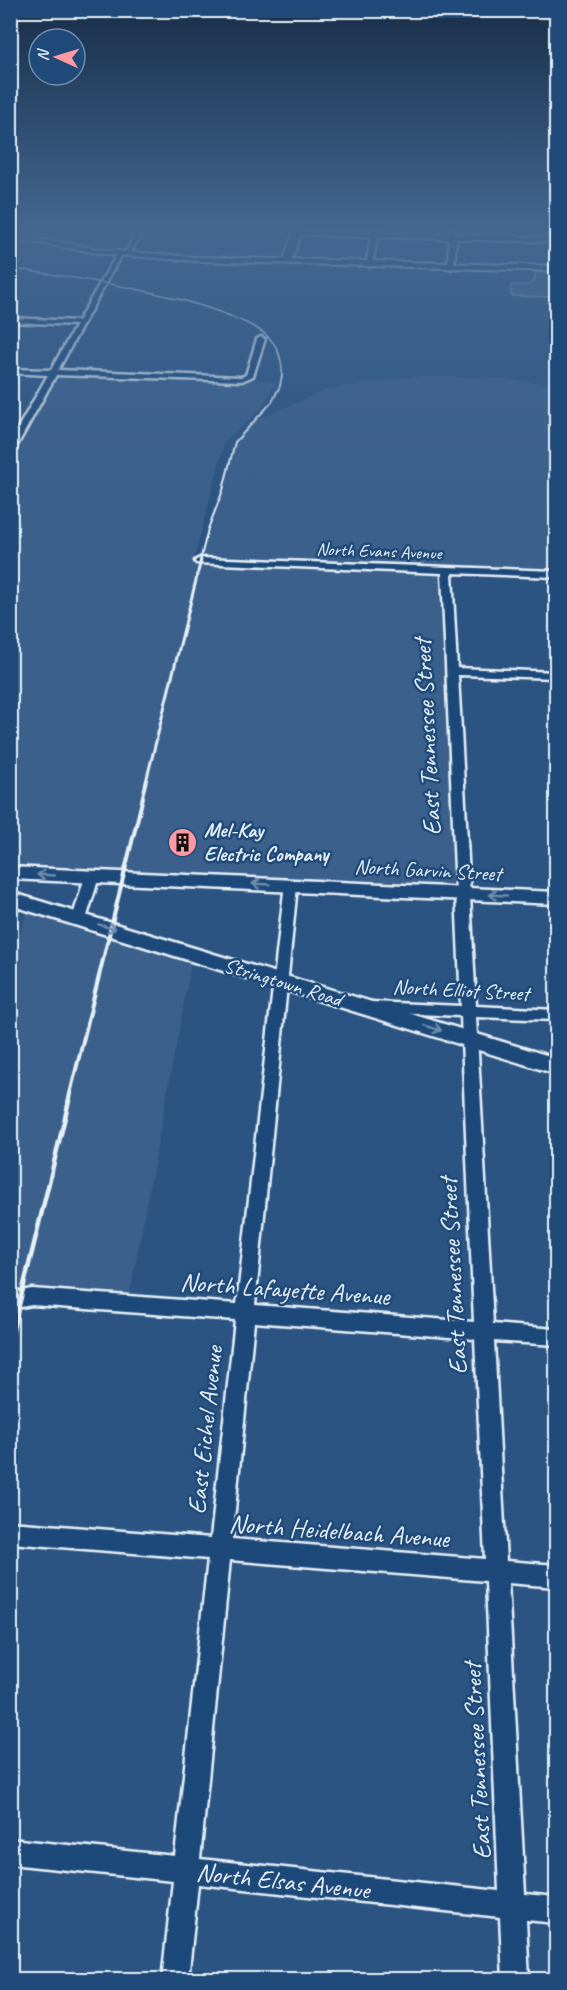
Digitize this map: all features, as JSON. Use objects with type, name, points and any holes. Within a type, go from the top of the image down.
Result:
[{"type":"main road","name":"North Garvin Street","points":[[10,873],[556,898]]},
{"type":"main road","name":"Stringtown Road","points":[[10,897],[556,1066]]},
{"type":"street","points":[[11,451],[80,324]]},
{"type":"street","points":[[10,371],[242,379],[249,376],[261,339]]},
{"type":"street","name":"North Evans Avenue","points":[[200,561],[556,574]]},
{"type":"street","name":"East Tennessee Street","points":[[447,570],[516,1980]]},
{"type":"street","points":[[452,671],[556,675]]},
{"type":"street","points":[[79,919],[92,877]]},
{"type":"street","name":"East Eichel Avenue","points":[[174,1980],[290,886]]},
{"type":"street","name":"North Elliot Street","points":[[364,1007],[556,1015]]},
{"type":"street","name":"North Lafayette Avenue","points":[[10,1301],[32,1297],[556,1337]]},
{"type":"street","name":"North Heidelbach Avenue","points":[[10,1532],[556,1576]]},
{"type":"street","name":"North Elsas Avenue","points":[[10,1851],[556,1910]]},
{"type":"shaded area","points":[[53,373],[245,378],[276,382],[260,410],[225,441],[193,563],[447,570],[463,894],[121,885],[11,876],[11,452]]},
{"type":"shaded area","points":[[408,377],[487,377],[556,385],[556,572],[202,559],[235,442],[254,421],[329,389]]},
{"type":"shaded area","points":[[30,903],[193,954],[128,1304],[11,1302],[10,962]]},
{"type":"railway","points":[[247,324],[262,331],[274,344],[282,365],[282,375]]},
{"type":"railway","points":[[200,561],[208,529],[223,490],[235,442],[272,402],[280,386],[282,375]]},
{"type":"railway","points":[[142,798],[201,560]]},
{"type":"railway","points":[[68,1102],[143,797]]},
{"type":"railway","points":[[10,1342],[69,1101]]},
{"type":"place","name":"Mel-Kay Electric Company","points":[[183,842]]}]
